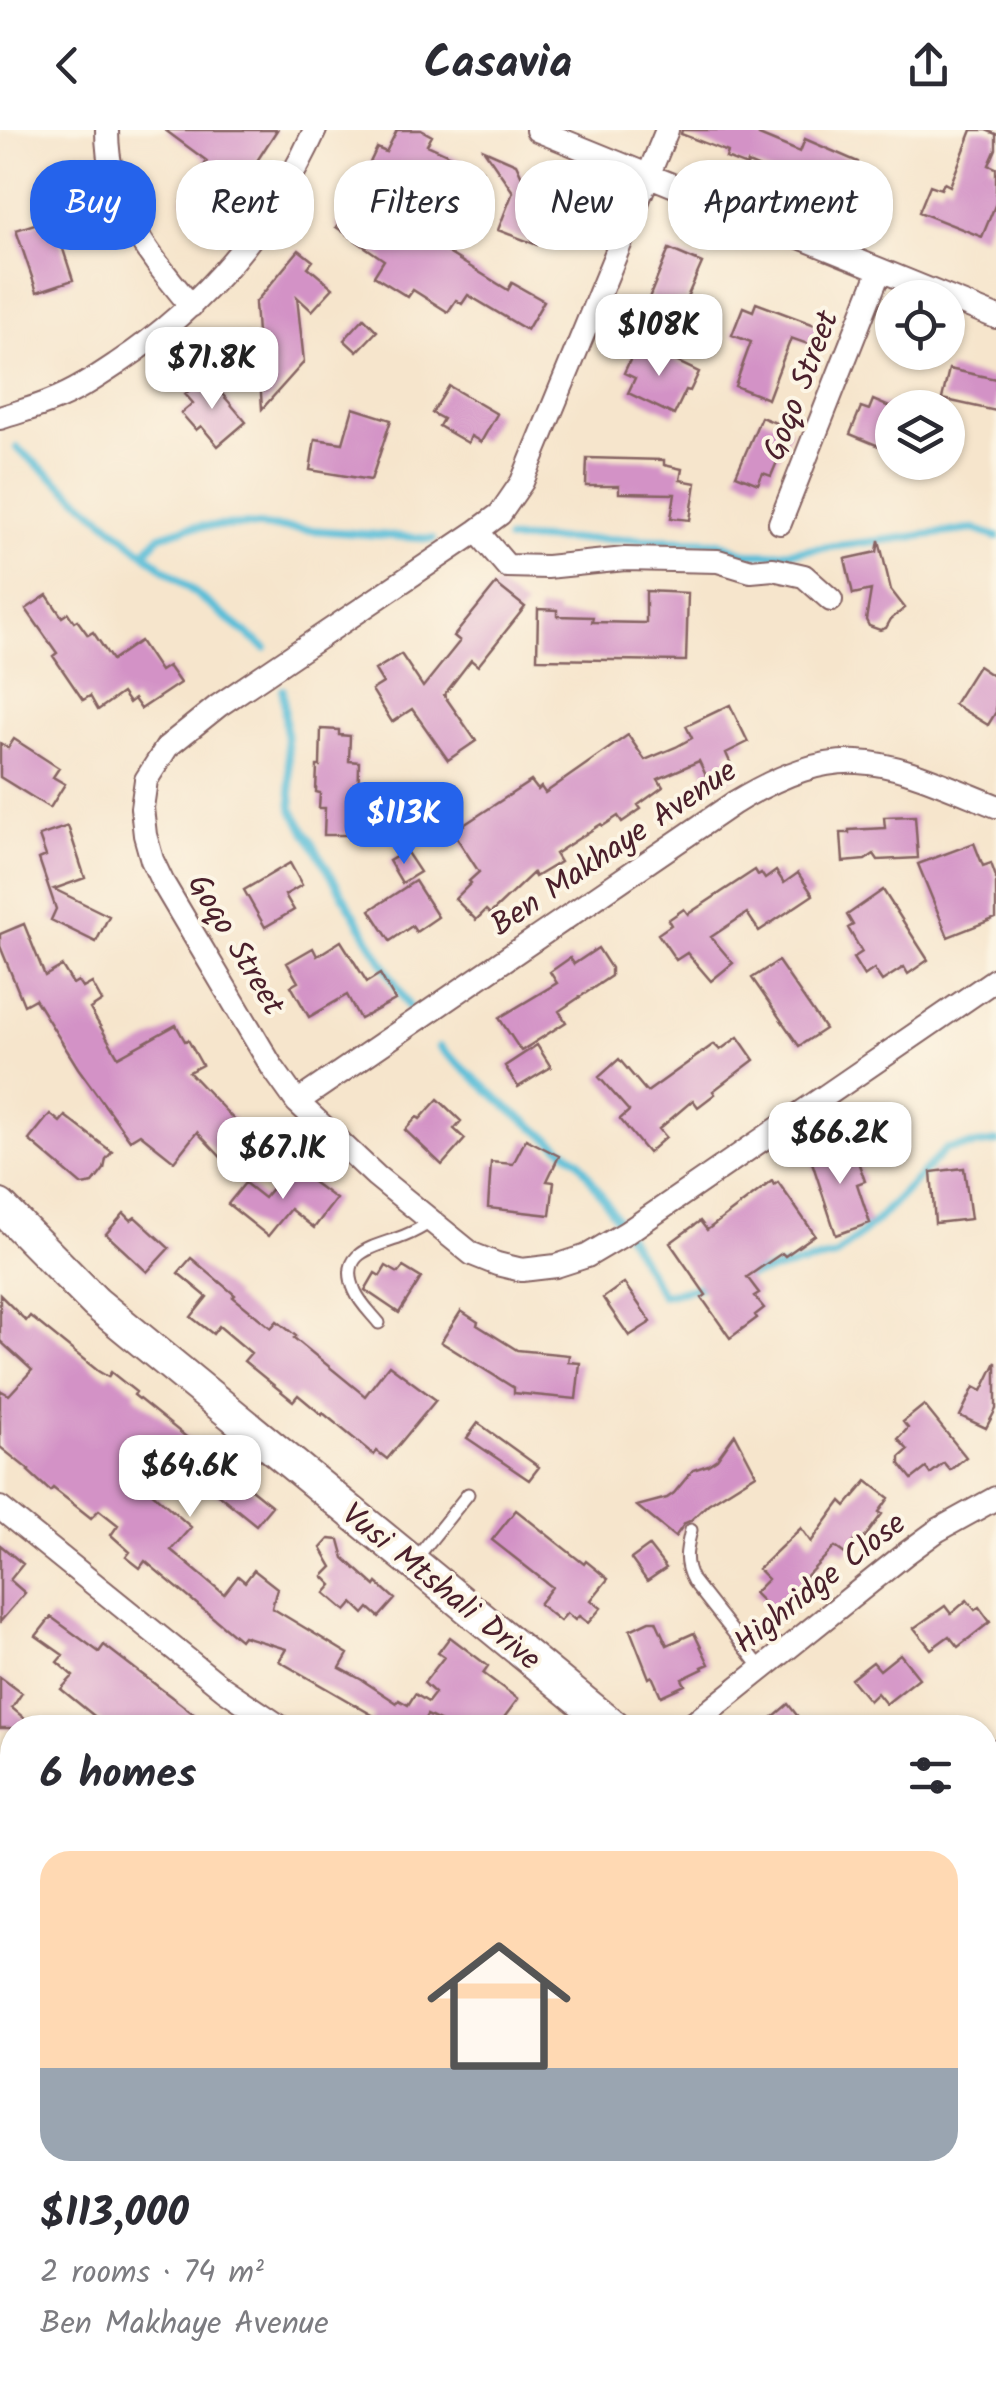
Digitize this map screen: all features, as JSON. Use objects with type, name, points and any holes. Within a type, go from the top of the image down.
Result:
[{"type":"street","points":[[106,130],[110,170],[130,225],[191,306]]},
{"type":"street","points":[[0,418],[54,400],[93,380],[191,306],[239,256],[260,227],[315,130]]},
{"type":"street","points":[[536,130],[609,160]]},
{"type":"street","name":"Goqo Street","points":[[648,176],[667,130]]},
{"type":"street","points":[[648,176],[996,317]]},
{"type":"street","name":"Goqo Street","points":[[618,250],[522,482],[500,514],[167,746],[146,780],[142,808],[145,836],[157,872],[296,1102],[472,1254],[522,1270],[556,1266],[587,1256],[626,1232],[996,978]]},
{"type":"street","name":"Goqo Street","points":[[780,524],[880,270]]},
{"type":"street","points":[[477,532],[507,566],[547,567],[624,559],[718,561],[751,571],[773,570],[804,576],[831,600]]},
{"type":"street","name":"Ben Makhaye Avenue","points":[[296,1102],[734,802],[796,770],[850,760],[884,764],[996,806]]},
{"type":"street","name":"Vusi Mtshali Drive","points":[[0,1206],[96,1303],[599,1715]]},
{"type":"street","name":"Highridge Close","points":[[704,1715],[926,1538],[996,1498]]},
{"type":"street","points":[[0,1508],[224,1689],[263,1715]]},
{"type":"lane","points":[[379,1324],[354,1290],[352,1262],[367,1249],[432,1221]]},
{"type":"lane","points":[[412,1562],[468,1494]]},
{"type":"lane","points":[[691,1530],[684,1557],[687,1570],[762,1669]]},
{"type":"building","points":[[165,130],[277,130],[258,160],[206,160]]},
{"type":"building","points":[[397,130],[421,130],[432,136],[427,145],[460,160],[371,160],[377,148],[386,152]]},
{"type":"building","points":[[682,130],[761,130],[759,135],[800,152],[805,139],[853,160],[731,160],[726,158],[728,152],[681,134]]},
{"type":"building","points":[[972,130],[996,134],[996,149],[989,165],[996,168],[996,203],[982,237],[919,212],[930,185],[941,189],[944,183],[950,186]]},
{"type":"building","points":[[484,150],[515,164],[515,237],[498,230],[513,192],[495,160]]},
{"type":"building","points":[[30,225],[30,250],[63,250],[73,280],[37,292],[16,230]]},
{"type":"building","points":[[299,250],[313,261],[308,267],[333,288],[312,311],[297,297],[304,362],[262,409],[255,303]]},
{"type":"building","points":[[369,250],[445,250],[508,290],[512,283],[544,301],[527,330],[468,295],[462,304],[456,300],[448,312],[413,290],[408,297],[374,276],[384,260]]},
{"type":"building","points":[[669,250],[702,263],[685,302],[678,300],[675,309],[649,298]]},
{"type":"building","points":[[756,303],[823,328],[816,347],[791,338],[768,399],[735,386],[751,342],[732,335],[743,307],[753,311]]},
{"type":"building","points":[[364,318],[377,331],[357,352],[344,340]]},
{"type":"building","points":[[638,343],[699,372],[674,415],[628,393],[635,378],[624,373]]},
{"type":"building","points":[[949,370],[996,379],[996,411],[965,404],[965,390],[944,390]]},
{"type":"building","points":[[206,375],[246,422],[218,446],[201,426],[196,430],[181,413],[193,403],[185,394]]},
{"type":"building","points":[[449,386],[497,414],[481,442],[471,436],[468,443],[439,426],[443,419],[432,413]]},
{"type":"building","points":[[875,401],[875,444],[850,434],[861,407],[869,410]]},
{"type":"building","points":[[353,408],[391,420],[371,480],[310,470],[315,439],[343,443]]},
{"type":"building","points":[[761,417],[791,429],[771,476],[763,473],[758,484],[736,475]]},
{"type":"building","points":[[587,458],[664,460],[664,465],[682,469],[680,480],[696,483],[690,520],[671,518],[675,494],[619,493],[619,486],[586,486]]},
{"type":"building","points":[[879,540],[891,590],[905,608],[880,630],[869,626],[866,620],[871,590],[853,594],[845,559],[877,552]]},
{"type":"building","points":[[496,584],[525,607],[478,666],[471,660],[444,695],[476,741],[448,760],[412,709],[392,722],[372,690],[383,683],[375,670],[401,654],[423,687],[460,641],[454,636]]},
{"type":"building","points":[[646,591],[688,593],[686,661],[537,659],[538,609],[557,610],[557,616],[593,617],[592,622],[646,623]]},
{"type":"building","points":[[47,595],[62,617],[68,613],[88,635],[93,632],[112,660],[140,641],[160,671],[168,666],[180,683],[141,709],[134,699],[129,703],[122,693],[98,710],[90,696],[83,700],[26,609]]},
{"type":"building","points":[[978,666],[996,678],[996,712],[988,725],[954,704]]},
{"type":"building","points":[[730,705],[748,742],[726,753],[736,776],[712,788],[699,761],[658,779],[663,787],[622,822],[618,816],[601,824],[555,854],[560,862],[535,877],[533,873],[490,914],[486,910],[476,920],[455,899],[479,872],[453,832],[531,781],[545,793],[628,735],[645,760],[676,747],[692,738],[686,726]]},
{"type":"building","points":[[321,729],[339,730],[339,735],[350,736],[349,761],[359,762],[358,815],[352,814],[351,835],[324,835],[325,808],[319,808],[320,793],[316,792]]},
{"type":"building","points":[[14,739],[59,768],[53,777],[65,784],[50,808],[0,777],[0,743],[8,748]]},
{"type":"building","points":[[915,816],[918,858],[878,860],[874,854],[865,860],[843,862],[841,833],[885,828],[884,817]]},
{"type":"building","points":[[68,826],[85,878],[54,889],[109,916],[96,942],[51,920],[56,909],[39,859],[46,856],[39,836]]},
{"type":"building","points":[[974,843],[983,866],[991,863],[996,877],[996,918],[948,937],[918,864]]},
{"type":"building","points":[[406,851],[420,872],[402,883],[389,861]]},
{"type":"building","points":[[290,863],[302,885],[285,895],[294,910],[265,927],[244,890]]},
{"type":"building","points":[[755,870],[765,879],[776,871],[784,883],[798,873],[813,895],[759,931],[747,913],[711,937],[733,963],[711,981],[687,953],[676,960],[658,934],[671,925],[668,920],[684,909],[688,914]]},
{"type":"building","points":[[415,881],[438,917],[416,932],[412,926],[390,941],[370,910]]},
{"type":"building","points":[[883,890],[928,960],[908,974],[904,967],[882,981],[874,969],[864,976],[853,958],[862,952],[848,928],[853,925],[847,915]]},
{"type":"building","points":[[24,924],[45,976],[62,966],[73,984],[78,981],[83,988],[92,983],[102,1001],[90,1009],[118,1057],[176,1025],[202,1065],[189,1072],[241,1127],[237,1130],[254,1148],[232,1169],[197,1132],[174,1161],[140,1134],[130,1140],[35,999],[24,1005],[0,946],[0,934]]},
{"type":"building","points":[[341,941],[367,982],[380,974],[395,1000],[360,1019],[347,995],[309,1017],[291,986],[298,982],[287,963],[313,948],[317,956]]},
{"type":"building","points":[[598,948],[611,968],[611,976],[559,1011],[566,1022],[521,1051],[499,1018],[557,983],[550,972],[570,958],[574,964]]},
{"type":"building","points":[[778,961],[825,1029],[799,1046],[752,978]]},
{"type":"building","points":[[738,1037],[754,1060],[698,1107],[693,1100],[659,1129],[666,1137],[648,1153],[620,1119],[629,1111],[599,1077],[619,1059],[647,1092],[714,1044],[720,1050]]},
{"type":"building","points":[[537,1045],[551,1067],[518,1087],[505,1066]]},
{"type":"building","points":[[438,1099],[461,1121],[454,1129],[465,1139],[442,1165],[405,1130]]},
{"type":"building","points":[[50,1114],[60,1122],[65,1116],[112,1152],[93,1183],[82,1185],[29,1140]]},
{"type":"building","points":[[526,1139],[559,1156],[547,1181],[554,1182],[550,1215],[488,1208],[491,1162],[513,1164]]},
{"type":"building","points":[[827,1142],[829,1150],[840,1146],[845,1160],[856,1156],[865,1181],[857,1184],[870,1223],[836,1235],[806,1150]]},
{"type":"building","points":[[291,1166],[336,1199],[314,1228],[290,1209],[268,1236],[228,1204],[245,1183],[264,1198]]},
{"type":"building","points":[[964,1168],[971,1219],[935,1223],[931,1172]]},
{"type":"building","points":[[772,1181],[774,1185],[778,1182],[815,1235],[747,1277],[764,1308],[730,1338],[670,1243],[700,1221],[707,1230]]},
{"type":"building","points":[[124,1213],[131,1220],[135,1217],[169,1248],[147,1272],[106,1234]]},
{"type":"building","points":[[191,1258],[271,1328],[277,1321],[365,1396],[389,1365],[436,1400],[387,1459],[377,1451],[374,1455],[323,1413],[298,1395],[293,1401],[244,1361],[251,1353],[219,1326],[213,1334],[191,1317],[207,1297],[178,1273]]},
{"type":"building","points":[[386,1266],[398,1273],[403,1267],[421,1278],[399,1313],[365,1290],[375,1273],[380,1276]]},
{"type":"building","points":[[624,1283],[651,1322],[629,1336],[603,1298]]},
{"type":"building","points":[[0,1295],[26,1321],[30,1316],[98,1371],[108,1377],[111,1372],[272,1506],[256,1525],[177,1461],[150,1491],[191,1527],[171,1550],[224,1594],[238,1576],[245,1582],[254,1570],[277,1588],[272,1608],[348,1654],[340,1668],[397,1703],[399,1700],[408,1705],[415,1694],[428,1702],[435,1693],[424,1683],[444,1657],[438,1653],[450,1637],[488,1666],[483,1673],[518,1699],[506,1715],[372,1715],[279,1661],[286,1649],[243,1636],[240,1640],[145,1561],[140,1568],[126,1557],[130,1552],[111,1535],[118,1525],[99,1510],[91,1518],[53,1488],[50,1491],[0,1447],[0,1390],[9,1395],[32,1370],[0,1341]]},
{"type":"building","points":[[461,1311],[517,1350],[569,1355],[568,1362],[580,1363],[576,1399],[514,1393],[514,1388],[441,1342]]},
{"type":"building","points":[[996,1362],[996,1409],[986,1428],[960,1416],[974,1387],[982,1391]]},
{"type":"building","points":[[924,1405],[966,1457],[950,1470],[944,1463],[930,1474],[926,1468],[912,1479],[900,1464],[900,1457],[908,1450],[898,1439],[908,1428],[903,1422]]},
{"type":"building","points":[[478,1423],[539,1467],[529,1480],[467,1438]]},
{"type":"building","points":[[735,1434],[756,1474],[708,1504],[675,1537],[637,1506],[674,1493],[693,1470],[717,1459]]},
{"type":"building","points":[[867,1481],[889,1498],[879,1512],[882,1514],[862,1541],[858,1537],[845,1554],[835,1547],[793,1590],[797,1594],[774,1613],[754,1593],[768,1579],[758,1569],[801,1528],[811,1542],[841,1501],[846,1506]]},
{"type":"building","points":[[516,1510],[608,1579],[591,1600],[601,1608],[588,1623],[567,1613],[560,1621],[539,1604],[552,1587],[492,1540]]},
{"type":"building","points":[[329,1539],[339,1540],[344,1558],[395,1599],[379,1617],[369,1608],[364,1614],[353,1603],[346,1611],[325,1593],[332,1585],[323,1576],[332,1567],[321,1548]]},
{"type":"building","points":[[0,1545],[23,1564],[10,1580],[25,1593],[0,1622]]},
{"type":"building","points":[[649,1546],[666,1568],[647,1581],[631,1559]]},
{"type":"building","points":[[967,1600],[975,1610],[979,1607],[990,1622],[958,1647],[949,1636],[931,1649],[914,1628],[945,1606],[951,1614]]},
{"type":"building","points":[[51,1617],[99,1652],[104,1645],[195,1715],[93,1715],[61,1689],[73,1676],[57,1662],[63,1655],[36,1636]]},
{"type":"building","points":[[656,1621],[667,1645],[694,1633],[709,1664],[682,1679],[685,1685],[661,1696],[652,1676],[649,1678],[630,1630]]},
{"type":"building","points":[[900,1654],[919,1678],[886,1704],[877,1693],[869,1701],[851,1679],[873,1662],[880,1670]]},
{"type":"building","points":[[0,1677],[22,1693],[12,1708],[20,1715],[0,1715]]},
{"type":"building","points":[[788,1704],[797,1715],[775,1715]]},
{"type":"waterway","points":[[17,448],[144,553],[160,536],[189,527],[245,525],[432,539]]},
{"type":"waterway","points":[[508,540],[717,542],[748,554],[772,554],[974,529],[996,537]]},
{"type":"waterway","points":[[144,553],[265,648]]},
{"type":"waterway","points":[[283,690],[292,809],[409,1007]]},
{"type":"waterway","points":[[439,1047],[511,1110],[579,1161],[662,1295],[709,1285]]},
{"type":"waterway","points":[[742,1277],[835,1256],[871,1226],[946,1149],[996,1142]]}]
